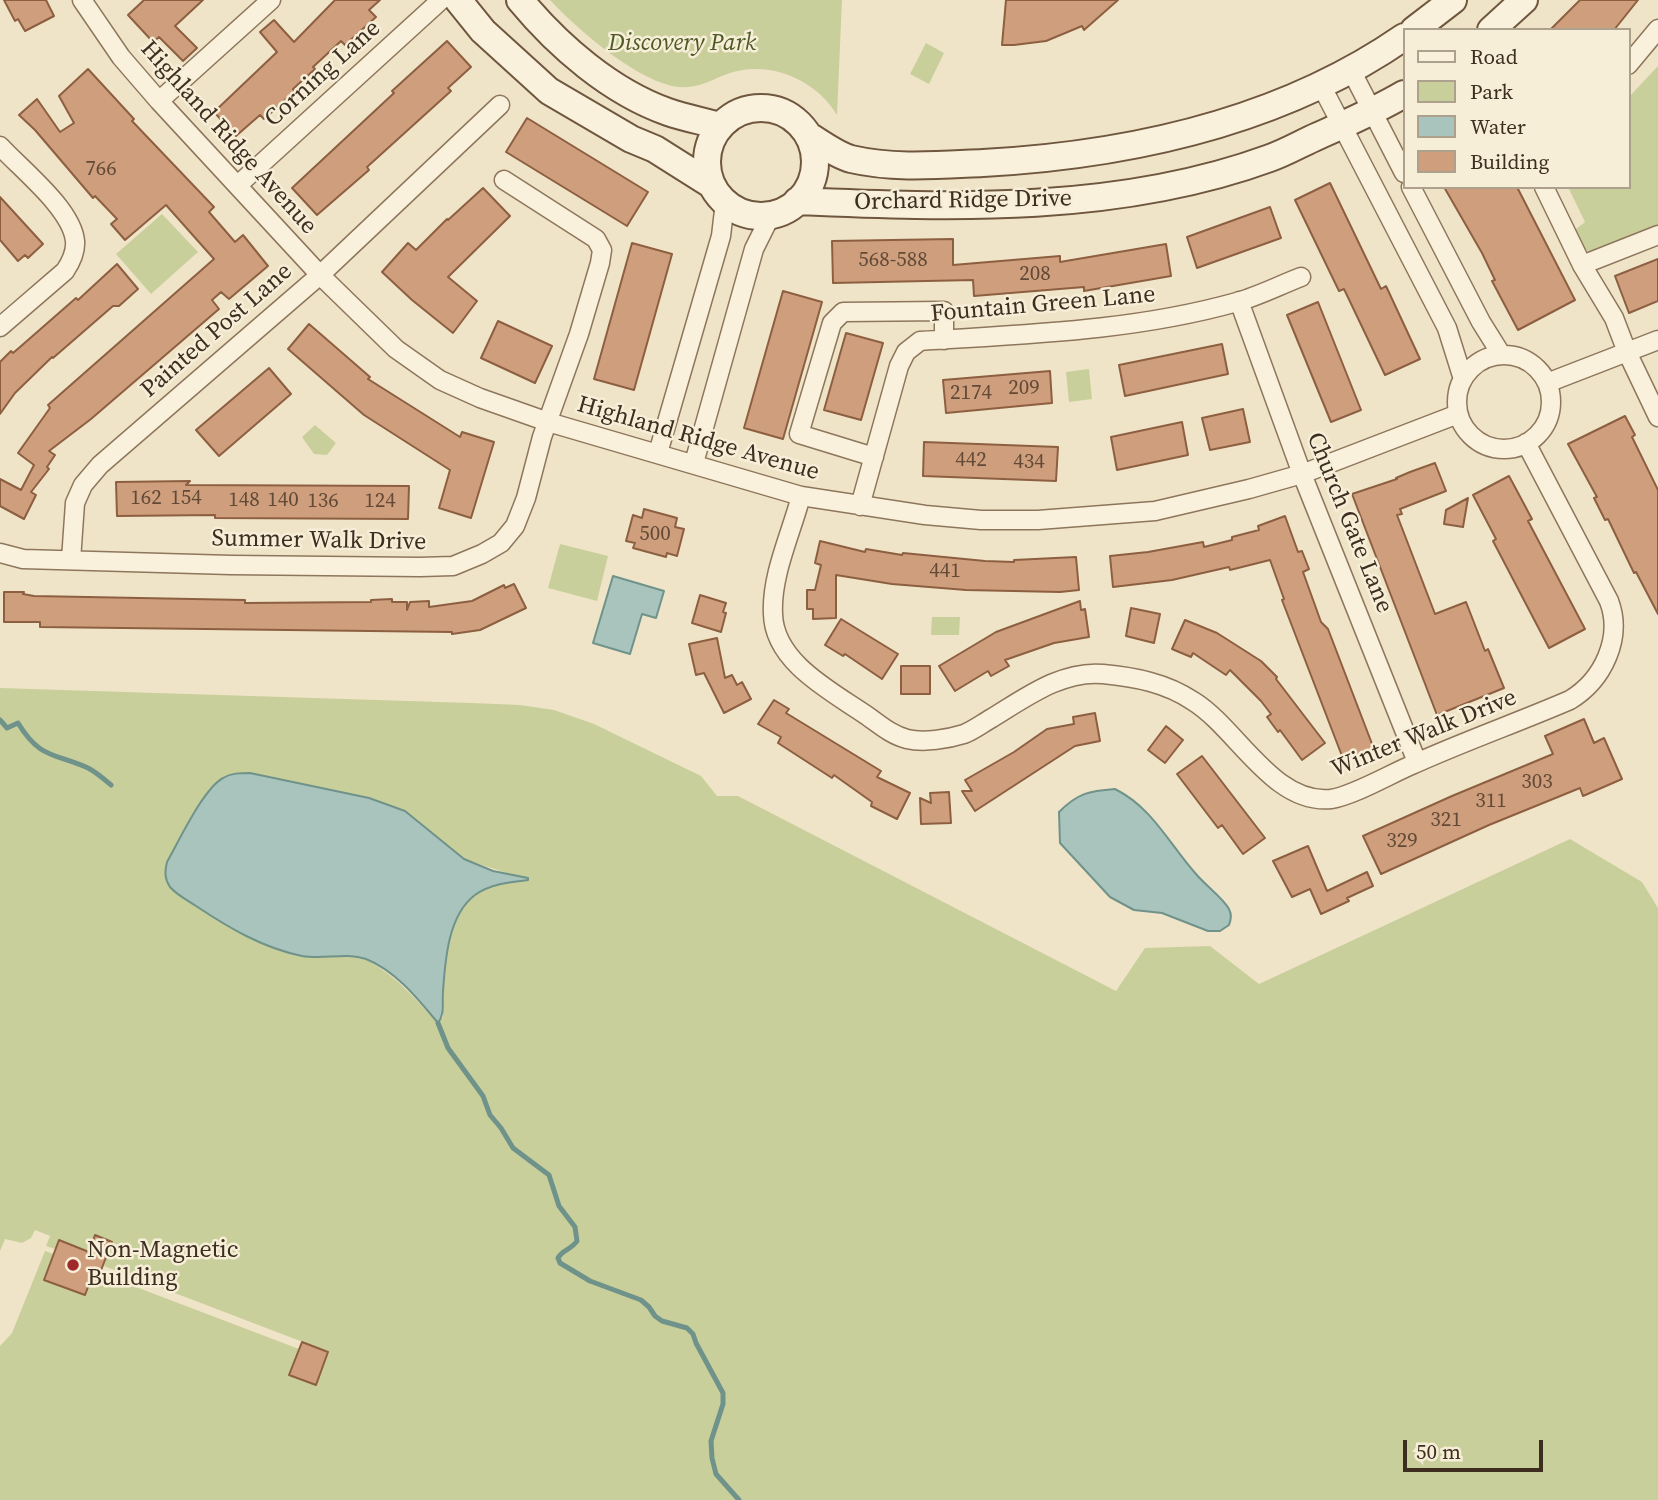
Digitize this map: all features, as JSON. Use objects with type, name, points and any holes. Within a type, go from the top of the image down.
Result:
[{"type":"street","name":"Highland Ridge Avenue","points":[[82,0],[121,57],[159,101],[320,275],[397,349],[440,380],[480,398],[548,422],[801,496],[860,506],[981,520],[1096,517],[1156,512],[1301,474],[1458,414]]},
{"type":"street","points":[[159,101],[271,0]]},
{"type":"street","name":"Corning Lane","points":[[238,185],[441,0]]},
{"type":"street","points":[[458,0],[483,31],[549,91],[631,139],[655,149],[718,194],[747,215],[771,215],[790,208],[808,190],[815,173],[816,158],[808,136],[798,122],[785,113],[760,108],[746,110],[731,117],[720,126],[710,145],[707,167],[718,194],[721,236],[658,453]]},
{"type":"street","points":[[520,0],[545,31],[589,68],[636,97],[667,112],[720,126]]},
{"type":"street","points":[[1417,28],[1453,0]]},
{"type":"street","points":[[1493,28],[1524,0]]},
{"type":"street","points":[[1630,63],[1658,29]]},
{"type":"street","name":"Orchard Ridge Drive","points":[[808,136],[848,158],[901,167],[1040,160],[1168,139],[1248,116],[1321,85],[1373,58],[1402,38]]},
{"type":"street","points":[[1351,70],[1402,169]]},
{"type":"street","points":[[1321,85],[1447,328],[1463,379]]},
{"type":"street","name":"Orchard Ridge Drive","points":[[797,201],[986,205],[1075,200],[1185,182],[1270,158],[1402,95]]},
{"type":"street","name":"Painted Post Lane","points":[[71,560],[75,503],[83,485],[100,464],[320,275],[500,105]]},
{"type":"street","points":[[0,146],[57,206],[71,226],[75,242],[72,260],[65,271],[0,327]]},
{"type":"street","name":"Summer Walk Drive","points":[[0,553],[23,559],[231,565],[453,566],[482,554],[501,542],[514,526],[526,498],[548,422],[579,334],[602,250],[596,239],[504,180]]},
{"type":"street","points":[[1413,189],[1481,322],[1501,354]]},
{"type":"street","points":[[1545,189],[1582,265],[1614,317],[1627,352],[1658,417]]},
{"type":"street","points":[[694,463],[754,249],[771,215]]},
{"type":"street","points":[[1582,265],[1658,235]]},
{"type":"street","name":"Fountain Green Lane","points":[[860,506],[900,366],[906,352],[920,341],[1119,327],[1239,301],[1301,277]]},
{"type":"street","name":"Church Gate Lane","points":[[1239,301],[1301,474],[1417,762]]},
{"type":"street","points":[[874,457],[799,434],[832,323],[843,312],[944,312],[944,340]]},
{"type":"street","points":[[1547,383],[1658,340]]},
{"type":"street","points":[[1501,354],[1514,355],[1532,363],[1547,383],[1551,394],[1550,411],[1543,429],[1526,443],[1508,450],[1484,444],[1464,428],[1458,414],[1457,399],[1463,379],[1476,364],[1501,354]]},
{"type":"street","name":"Winter Walk Drive","points":[[801,496],[774,587],[772,616],[780,642],[799,666],[887,730],[907,739],[934,740],[966,733],[1038,690],[1068,677],[1100,673],[1146,680],[1172,689],[1218,719],[1276,781],[1307,797],[1331,799],[1570,700],[1590,687],[1606,662],[1613,632],[1613,610],[1526,443]]},
{"type":"green space","name":"Discovery Park","points":[[550,0],[842,0],[837,115],[817,92],[791,76],[776,71],[745,70],[686,87],[663,83],[646,76],[610,53]]},
{"type":"green space","points":[[926,43],[944,53],[929,84],[910,74]]},
{"type":"green space","points":[[1658,66],[1658,225],[1589,251],[1583,249],[1575,233],[1585,222],[1569,189],[1630,189],[1630,96]]},
{"type":"green space","points":[[162,214],[198,252],[151,294],[116,254]]},
{"type":"green space","points":[[1089,369],[1092,399],[1069,402],[1066,372]]},
{"type":"green space","points":[[315,425],[336,443],[327,455],[314,454],[302,437]]},
{"type":"green space","points":[[560,544],[608,556],[597,601],[548,588]]},
{"type":"green space","points":[[932,617],[960,617],[959,635],[931,635]]},
{"type":"green space","points":[[0,688],[471,703],[520,705],[554,710],[594,724],[701,776],[717,796],[738,796],[1116,991],[1145,948],[1210,946],[1259,984],[1570,839],[1642,882],[1658,908],[1658,1500],[0,1500],[0,1346],[12,1333],[45,1251],[54,1254],[45,1280],[84,1295],[94,1271],[299,1349],[289,1375],[316,1385],[329,1352],[104,1266],[113,1242],[95,1235],[89,1251],[59,1240],[55,1249],[46,1246],[50,1236],[35,1230],[31,1238],[22,1243],[5,1239],[0,1251]],"holes":[[[250,773],[369,798],[405,811],[464,859],[528,880],[488,888],[465,905],[457,918],[447,951],[443,1017],[438,1023],[397,981],[367,960],[242,934],[180,895],[167,861],[209,789],[221,779]]]},
{"type":"water","points":[[613,576],[664,591],[656,618],[642,614],[630,654],[593,643]]},
{"type":"water","points":[[250,773],[369,798],[405,811],[464,859],[493,871],[528,878],[481,891],[459,914],[447,953],[442,1012],[438,1023],[406,987],[377,964],[358,957],[310,957],[274,948],[221,922],[170,887],[166,874],[167,862],[200,804],[223,778],[232,774]]},
{"type":"water","points":[[1115,789],[1150,816],[1196,874],[1226,905],[1231,915],[1229,925],[1220,931],[1208,931],[1162,913],[1134,910],[1110,897],[1060,843],[1059,812],[1084,794]]},
{"type":"building","points":[[4,0],[46,0],[54,16],[25,31],[18,19],[15,21]]},
{"type":"building","points":[[144,0],[203,0],[175,26],[197,48],[183,61],[159,37],[153,42],[128,15]]},
{"type":"building","points":[[335,0],[380,0],[369,10],[376,17],[345,45],[341,41],[313,67],[315,69],[293,89],[295,91],[264,119],[260,115],[236,136],[214,112],[277,52],[260,32],[274,20],[294,42]]},
{"type":"building","points":[[1006,0],[1118,0],[1084,30],[1082,26],[1046,41],[1002,45]]},
{"type":"building","points":[[1580,0],[1638,0],[1616,28],[1552,28]]},
{"type":"building","points":[[447,41],[471,67],[448,88],[451,91],[367,167],[369,170],[317,215],[292,188]]},
{"type":"building","points":[[88,69],[134,119],[132,121],[214,207],[209,212],[235,242],[243,235],[268,266],[229,299],[221,292],[212,300],[219,309],[91,419],[49,451],[55,455],[47,467],[49,469],[31,492],[36,495],[24,519],[0,506],[0,479],[21,490],[34,465],[18,453],[50,408],[48,405],[214,259],[166,205],[125,240],[111,224],[117,219],[95,196],[93,198],[19,115],[37,99],[60,132],[74,123],[59,96]]},
{"type":"building","points":[[527,118],[648,192],[627,226],[506,152]]},
{"type":"building","points":[[1330,183],[1381,289],[1386,286],[1420,359],[1385,375],[1344,289],[1339,291],[1295,200]]},
{"type":"building","points":[[483,188],[510,216],[448,277],[477,301],[453,333],[382,272],[408,243],[416,250]]},
{"type":"building","points":[[1445,189],[1518,189],[1575,300],[1518,330],[1492,281],[1495,280]]},
{"type":"building","points":[[0,197],[43,244],[28,258],[25,255],[18,261],[0,240]]},
{"type":"building","points":[[1270,207],[1281,238],[1197,268],[1187,237]]},
{"type":"building","points":[[953,239],[953,265],[1060,256],[1060,262],[1166,244],[1171,276],[1084,291],[1084,287],[974,296],[973,280],[833,283],[832,241]]},
{"type":"building","points":[[632,243],[672,254],[634,390],[594,379]]},
{"type":"building","points":[[1658,259],[1658,301],[1629,313],[1615,276]]},
{"type":"building","points":[[117,264],[138,289],[119,306],[113,306],[52,357],[15,393],[0,414],[0,362],[76,298],[78,300]]},
{"type":"building","points":[[783,291],[822,302],[783,439],[744,428]]},
{"type":"building","points":[[1318,302],[1361,410],[1331,422],[1287,315]]},
{"type":"building","points":[[498,321],[552,346],[535,383],[481,358]]},
{"type":"building","points":[[309,324],[370,377],[368,379],[460,437],[462,432],[494,442],[471,518],[439,508],[450,470],[364,415],[288,349]]},
{"type":"building","points":[[846,333],[883,343],[861,420],[824,410]]},
{"type":"building","points":[[1222,344],[1228,374],[1125,396],[1119,365]]},
{"type":"building","points":[[269,368],[291,394],[219,456],[196,430]]},
{"type":"building","points":[[1050,371],[1052,403],[946,413],[943,380]]},
{"type":"building","points":[[1243,409],[1250,442],[1210,450],[1202,418]]},
{"type":"building","points":[[1625,416],[1635,435],[1632,437],[1658,490],[1658,614],[1636,572],[1634,573],[1608,519],[1605,520],[1594,498],[1597,497],[1568,444]]},
{"type":"building","points":[[1182,422],[1188,455],[1117,470],[1111,437]]},
{"type":"building","points":[[924,442],[1058,447],[1056,481],[923,476]]},
{"type":"building","points":[[1435,463],[1446,491],[1400,509],[1402,514],[1397,515],[1435,614],[1466,602],[1485,651],[1488,649],[1504,688],[1437,715],[1352,494]]},
{"type":"building","points":[[1509,476],[1532,519],[1528,521],[1585,629],[1549,648],[1493,541],[1496,539],[1473,495]]},
{"type":"building","points":[[190,481],[186,485],[409,486],[408,519],[117,516],[116,482]]},
{"type":"building","points":[[1468,498],[1463,527],[1444,524],[1446,510]]},
{"type":"building","points":[[644,509],[677,518],[675,527],[684,529],[677,556],[667,553],[666,557],[633,548],[635,543],[626,541],[633,515],[642,518]]},
{"type":"building","points":[[1285,516],[1298,552],[1302,551],[1309,569],[1303,572],[1321,622],[1328,629],[1374,749],[1352,758],[1350,752],[1342,756],[1282,600],[1284,599],[1270,560],[1172,580],[1113,587],[1110,556],[1203,542],[1204,547],[1259,530],[1258,526]]},
{"type":"building","points":[[820,541],[865,552],[866,549],[902,555],[985,561],[1014,562],[1076,557],[1079,590],[966,590],[892,584],[836,575],[836,618],[813,619],[813,609],[807,609],[807,590],[815,590],[821,565],[815,563]]},
{"type":"building","points":[[514,584],[526,608],[480,630],[452,634],[40,627],[40,622],[4,622],[4,592],[24,592],[23,594],[34,596],[245,600],[245,603],[371,602],[392,599],[392,602],[407,602],[407,610],[410,602],[429,601],[429,607],[472,601],[504,585],[505,588]]},
{"type":"building","points":[[700,595],[726,603],[721,632],[692,623]]},
{"type":"building","points":[[1080,601],[1081,610],[1085,609],[1089,637],[1054,643],[1005,660],[1009,666],[991,676],[988,671],[955,691],[939,666],[996,632]]},
{"type":"building","points":[[1131,608],[1160,614],[1154,643],[1126,636]]},
{"type":"building","points":[[841,619],[898,654],[882,679],[845,654],[843,656],[825,645]]},
{"type":"building","points":[[1185,620],[1217,633],[1261,661],[1277,677],[1325,743],[1302,760],[1267,717],[1271,714],[1261,701],[1230,670],[1226,675],[1193,653],[1191,657],[1172,649]]},
{"type":"building","points":[[717,638],[725,678],[732,675],[737,685],[742,682],[751,699],[724,713],[704,673],[696,675],[689,644]]},
{"type":"building","points":[[901,666],[930,666],[930,694],[901,694]]},
{"type":"building","points":[[774,700],[789,709],[786,713],[881,771],[877,777],[910,793],[897,819],[871,806],[872,802],[834,775],[832,778],[778,743],[781,737],[758,724]]},
{"type":"building","points":[[1095,713],[1100,741],[1075,746],[975,811],[962,791],[972,791],[965,780],[1014,752],[1047,729],[1074,724],[1073,717]]},
{"type":"building","points":[[1584,719],[1594,743],[1604,738],[1622,779],[1583,796],[1580,788],[1489,825],[1381,874],[1363,836],[1553,754],[1545,736]]},
{"type":"building","points":[[1166,726],[1183,740],[1165,763],[1148,750]]},
{"type":"building","points":[[1202,756],[1265,838],[1243,854],[1222,825],[1218,828],[1177,774]]},
{"type":"building","points":[[949,792],[951,823],[921,824],[920,798],[931,803],[930,793]]},
{"type":"building","points":[[1308,846],[1327,891],[1367,872],[1373,886],[1321,914],[1310,889],[1292,897],[1273,861]]},
{"type":"building","name":"Non-Magnetic Building","points":[[95,1235],[112,1242],[100,1273],[94,1271],[85,1295],[44,1280],[59,1240],[89,1252]]},
{"type":"building","points":[[302,1342],[328,1352],[316,1385],[289,1375]]},
{"type":"waterway","points":[[0,720],[7,728],[18,723],[41,749],[88,768],[111,785]]},
{"type":"waterway","points":[[438,1023],[448,1048],[483,1096],[490,1115],[513,1148],[549,1175],[559,1206],[575,1227],[577,1241],[560,1255],[560,1263],[590,1281],[641,1300],[662,1321],[687,1328],[693,1334],[723,1393],[723,1404],[711,1441],[716,1474],[739,1500]]},
{"type":"place","name":"Non-Magnetic Building","points":[[73,1265]]}]
